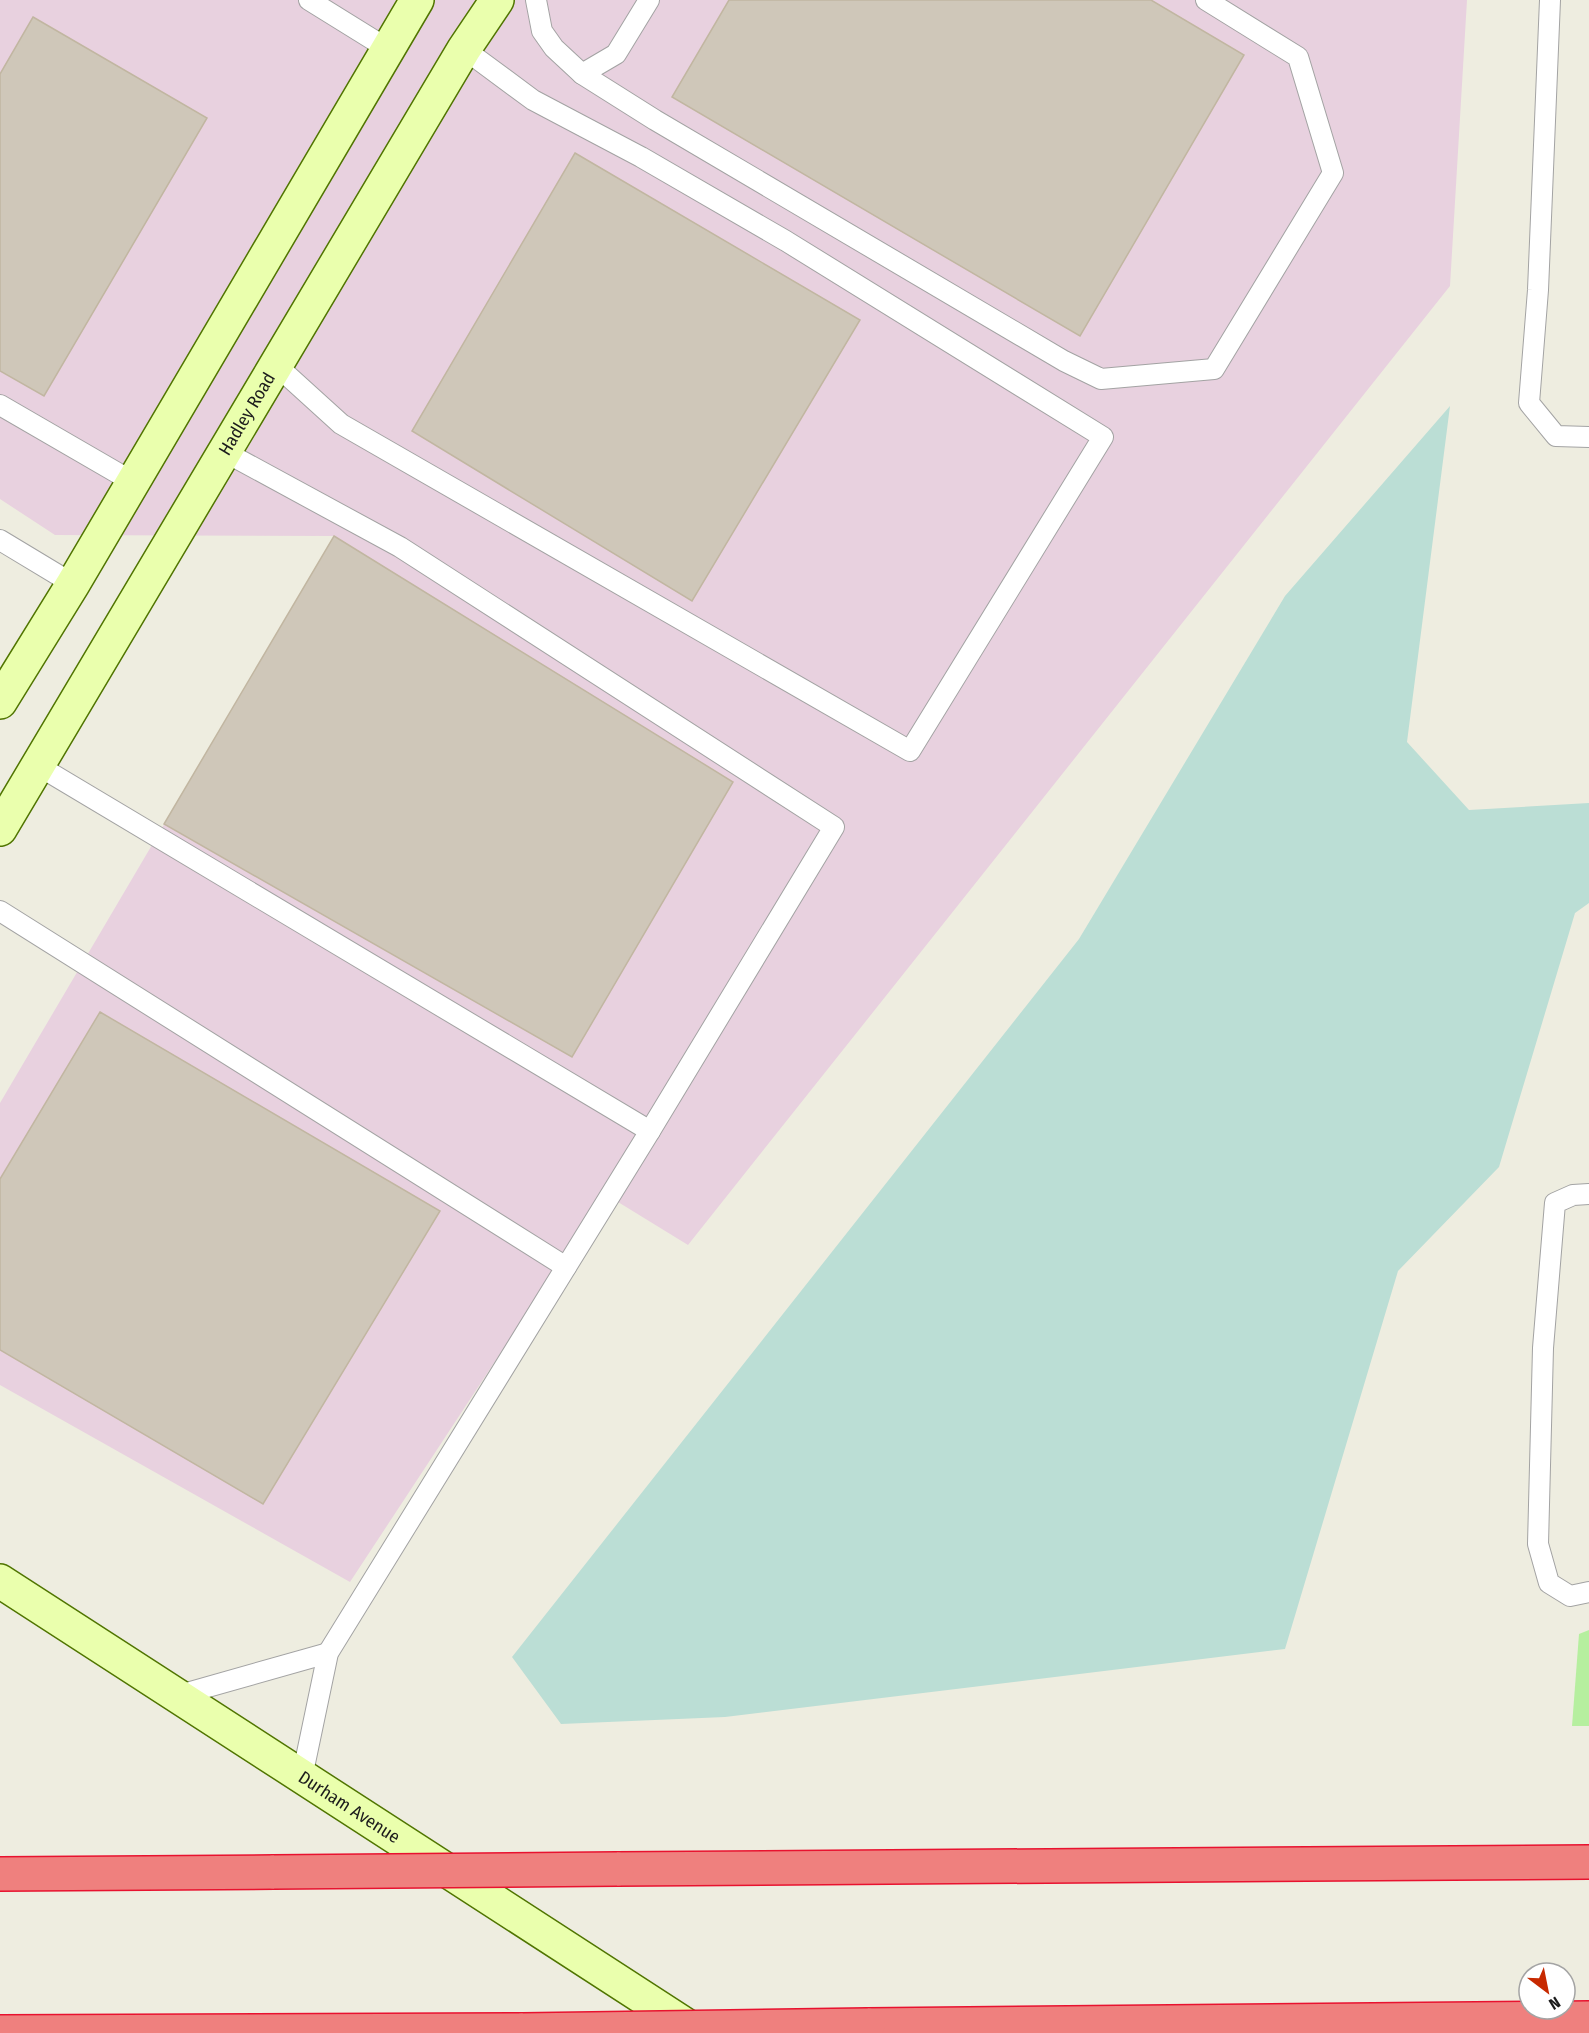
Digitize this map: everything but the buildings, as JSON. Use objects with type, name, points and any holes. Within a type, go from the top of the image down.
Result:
[{"type":"highway","points":[[0,1874],[1589,1862]]},
{"type":"highway","points":[[0,2032],[523,2030],[1589,2018]]},
{"type":"main road","points":[[0,702],[73,584],[417,0]]},
{"type":"main road","name":"Hadley Road","points":[[0,829],[464,49],[497,0]]},
{"type":"main road","name":"Durham Avenue","points":[[0,1581],[698,2033]]},
{"type":"lane","points":[[309,0],[388,49]]},
{"type":"lane","points":[[536,0],[542,31],[554,48],[582,74],[655,120],[931,283],[1064,361],[1101,379],[1214,369],[1333,173],[1298,57],[1206,0]]},
{"type":"lane","points":[[582,74],[616,54],[649,0]]},
{"type":"lane","points":[[1550,0],[1538,290],[1529,403],[1556,435],[1589,437]]},
{"type":"lane","points":[[276,365],[341,424],[742,657],[909,751],[1103,437],[786,242],[641,157],[533,100],[464,49]]},
{"type":"lane","points":[[0,405],[133,482]]},
{"type":"lane","points":[[225,452],[400,547],[834,827],[650,1131],[328,1653],[302,1777]]},
{"type":"lane","points":[[0,540],[73,584]]},
{"type":"lane","points":[[37,765],[650,1131]]},
{"type":"lane","points":[[0,911],[566,1267]]},
{"type":"lane","points":[[1589,1194],[1573,1195],[1556,1203],[1544,1348],[1538,1544],[1549,1583],[1570,1596],[1589,1592]]},
{"type":"lane","points":[[176,1696],[328,1653]]},
{"type":"shaded area","points":[[0,0],[1467,0],[1450,286],[688,1245],[605,1194],[350,1582],[0,1385],[0,1103],[334,536],[55,535],[0,499]]},
{"type":"shaded area","points":[[1450,406],[1407,742],[1469,810],[1589,803],[1589,903],[1575,913],[1499,1167],[1398,1271],[1285,1649],[725,1717],[561,1724],[512,1657],[1079,939],[1285,596]]},
{"type":"green space","points":[[1589,1630],[1589,1726],[1572,1726],[1579,1634]]}]
